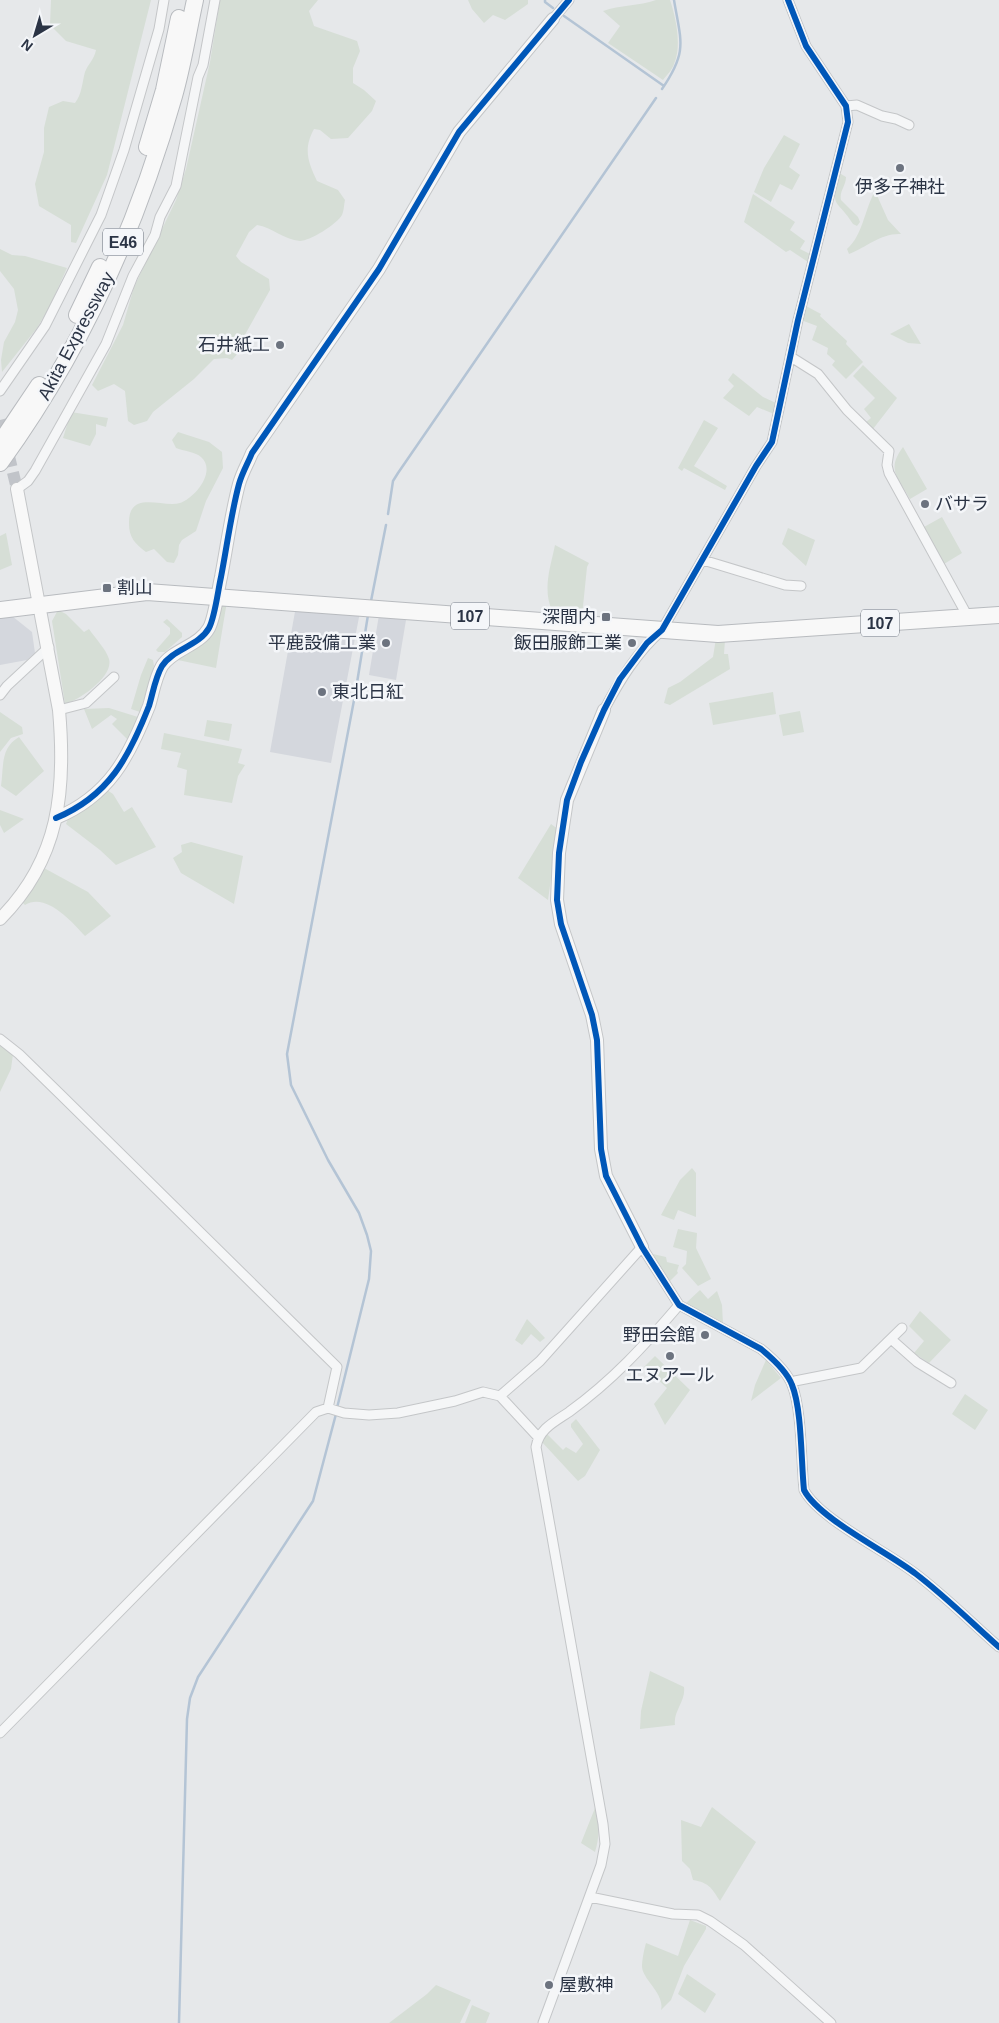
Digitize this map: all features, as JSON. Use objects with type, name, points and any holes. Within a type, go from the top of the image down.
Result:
[{"type":"highway","name":"Akita Expressway","points":[[0,443],[37,387],[92,287],[120,223],[143,160],[164,90],[183,0]]},
{"type":"highway","name":"Akita Expressway","points":[[0,463],[47,393],[102,292],[130,228],[175,94],[195,0]]},
{"type":"highway","name":"107","points":[[0,610],[147,592],[718,634],[999,615]]},
{"type":"street","points":[[0,391],[45,326],[101,215],[124,150],[159,29],[164,0]]},
{"type":"street","points":[[0,919],[27,889],[36,872],[53,831],[62,780],[62,743],[59,710],[17,489],[28,482],[35,471],[106,344],[133,276],[155,235],[160,217],[176,186],[215,0]]},
{"type":"street","points":[[56,818],[90,799],[108,784],[122,764],[138,732],[162,666],[171,656],[201,637],[209,628],[239,483],[252,453],[379,269],[459,132],[569,0]]},
{"type":"street","points":[[788,0],[806,46],[846,106],[848,122],[798,320],[772,442],[756,466],[662,630],[647,643],[620,679],[604,710],[567,800],[559,853],[557,900],[561,924],[592,1015],[597,1040],[601,1149],[606,1176],[642,1247],[680,1305],[762,1349],[772,1358],[792,1384],[797,1409],[804,1490],[808,1498],[834,1520],[918,1575],[999,1647]]},
{"type":"street","points":[[846,106],[857,104],[909,126]]},
{"type":"street","points":[[791,357],[818,374],[847,410],[889,452],[887,465],[889,473],[968,617]]},
{"type":"street","points":[[703,560],[785,585],[801,586]]},
{"type":"street","points":[[0,695],[7,686],[48,648]]},
{"type":"street","points":[[59,710],[86,703],[114,676]]},
{"type":"street","points":[[0,1039],[19,1054],[82,1115],[337,1367],[330,1409]]},
{"type":"street","points":[[500,1396],[540,1360],[642,1247]]},
{"type":"street","points":[[542,2023],[590,1898],[601,1865],[605,1844],[536,1447],[538,1437],[547,1427],[608,1382],[642,1348],[680,1305]]},
{"type":"street","points":[[792,1384],[795,1381],[861,1368],[902,1328]]},
{"type":"street","points":[[891,1339],[917,1362],[951,1383]]},
{"type":"street","points":[[0,1733],[316,1412],[330,1409],[369,1415],[398,1413],[455,1401],[483,1392],[500,1396],[538,1437]]},
{"type":"street","points":[[590,1898],[673,1914],[698,1915],[710,1921],[744,1945],[831,2023]]},
{"type":"shaded area","points":[[51,0],[151,0],[107,175],[76,243],[71,242],[71,225],[39,206],[35,184],[44,152],[44,128],[49,107],[63,101],[75,103],[85,72],[96,50],[66,41],[50,25]]},
{"type":"shaded area","points":[[220,0],[318,0],[309,11],[314,26],[357,41],[360,51],[353,68],[353,83],[376,101],[372,111],[348,138],[331,139],[320,130],[314,129],[311,136],[308,155],[311,168],[317,181],[338,190],[345,200],[342,215],[329,227],[316,235],[300,241],[257,225],[249,232],[236,256],[241,262],[269,279],[270,290],[242,340],[239,352],[232,360],[227,358],[214,359],[194,379],[153,412],[147,421],[134,425],[128,421],[125,391],[114,384],[98,391],[92,385],[123,325],[134,287],[176,200],[186,169],[210,62]]},
{"type":"shaded area","points":[[468,0],[528,0],[528,4],[505,20],[493,15],[484,23],[472,9]]},
{"type":"shaded area","points":[[656,0],[670,0],[678,41],[678,49],[672,68],[663,80],[608,43],[620,26],[603,11]]},
{"type":"shaded area","points":[[784,135],[800,144],[789,167],[800,175],[792,190],[780,184],[771,202],[754,192],[764,168]]},
{"type":"shaded area","points":[[839,174],[846,177],[841,200],[858,217],[860,222],[857,226],[853,224],[835,199]]},
{"type":"shaded area","points":[[875,191],[888,220],[901,234],[881,238],[849,254],[847,249],[857,237]]},
{"type":"shaded area","points":[[753,194],[795,222],[790,230],[805,241],[800,249],[810,254],[808,262],[790,250],[786,252],[744,222]]},
{"type":"shaded area","points":[[0,249],[12,255],[25,256],[67,268],[49,308],[37,328],[2,372],[1,360],[4,342],[15,322],[18,310],[14,289],[0,271]]},
{"type":"shaded area","points":[[806,306],[821,314],[820,316],[847,341],[846,344],[863,362],[846,379],[832,365],[835,361],[827,354],[828,348],[812,340],[817,326],[801,320]]},
{"type":"shaded area","points":[[909,324],[921,344],[908,343],[890,334]]},
{"type":"shaded area","points":[[863,365],[897,398],[873,429],[866,422],[871,418],[864,409],[875,398],[853,376]]},
{"type":"shaded area","points":[[733,373],[763,397],[776,403],[774,414],[757,407],[749,416],[723,398],[734,386],[728,380]]},
{"type":"shaded area","points":[[71,412],[108,418],[106,427],[96,424],[96,434],[90,446],[63,438]]},
{"type":"shaded area","points":[[704,420],[718,428],[694,466],[727,486],[725,490],[684,468],[682,471],[678,468]]},
{"type":"shaded area","points":[[178,432],[209,442],[222,452],[223,468],[206,501],[196,531],[182,540],[174,563],[167,562],[154,549],[146,552],[142,549],[131,536],[129,524],[130,513],[140,503],[180,503],[192,496],[202,483],[207,469],[205,463],[199,455],[176,448],[172,440]]},
{"type":"shaded area","points":[[903,447],[927,489],[910,499],[898,479],[895,468],[895,462]]},
{"type":"shaded area","points":[[942,517],[962,553],[944,564],[924,527]]},
{"type":"shaded area","points":[[788,528],[815,540],[806,566],[782,544]]},
{"type":"shaded area","points":[[6,533],[12,565],[0,570],[0,536]]},
{"type":"shaded area","points":[[555,545],[589,563],[582,616],[553,613],[547,588]]},
{"type":"shaded area","points":[[219,600],[227,601],[216,668],[173,659],[202,641]]},
{"type":"shaded area","points":[[296,606],[360,612],[331,763],[270,752]]},
{"type":"shaded area","points":[[58,610],[66,614],[84,632],[89,629],[103,647],[109,659],[109,666],[101,680],[79,698],[65,704],[52,621]]},
{"type":"shaded area","points":[[379,615],[406,620],[396,680],[369,675]]},
{"type":"shaded area","points":[[0,616],[12,616],[32,632],[35,653],[27,660],[0,665]]},
{"type":"shaded area","points":[[167,619],[182,633],[182,637],[165,652],[158,652],[156,650],[170,634],[170,628],[163,622]]},
{"type":"shaded area","points":[[716,638],[725,640],[724,654],[728,654],[730,669],[670,705],[664,703],[668,688],[680,682],[713,657]]},
{"type":"shaded area","points":[[148,658],[153,660],[154,666],[140,712],[131,709]]},
{"type":"shaded area","points":[[773,692],[776,714],[713,725],[709,703]]},
{"type":"shaded area","points":[[109,708],[138,717],[128,740],[112,724],[117,719],[111,715],[92,729],[84,709]]},
{"type":"shaded area","points":[[800,711],[804,732],[783,736],[779,715]]},
{"type":"shaded area","points":[[0,712],[22,727],[23,734],[11,738],[0,752]]},
{"type":"shaded area","points":[[207,720],[232,724],[229,741],[204,736]]},
{"type":"shaded area","points":[[164,733],[242,749],[238,763],[245,765],[238,776],[232,803],[184,795],[187,770],[177,767],[181,753],[161,749]]},
{"type":"shaded area","points":[[19,737],[44,771],[16,796],[1,786],[6,752],[13,741]]},
{"type":"shaded area","points":[[107,790],[113,794],[124,812],[132,807],[156,847],[116,865],[66,824],[69,816]]},
{"type":"shaded area","points":[[0,810],[24,819],[4,833],[0,825]]},
{"type":"shaded area","points":[[551,824],[558,829],[548,900],[518,878]]},
{"type":"shaded area","points":[[191,842],[243,856],[234,904],[181,873],[173,858],[182,852],[181,845]]},
{"type":"shaded area","points":[[44,868],[88,892],[111,916],[85,936],[66,917],[50,905],[33,902],[25,905],[22,902],[40,878]]},
{"type":"shaded area","points":[[0,1044],[13,1054],[11,1069],[0,1092]]},
{"type":"shaded area","points":[[692,1168],[696,1173],[696,1217],[678,1210],[674,1220],[661,1215],[680,1180]]},
{"type":"shaded area","points":[[678,1229],[697,1233],[696,1248],[711,1279],[698,1286],[682,1268],[686,1264],[687,1251],[673,1247]]},
{"type":"shaded area","points":[[653,1254],[666,1257],[667,1262],[679,1265],[678,1273],[669,1282]]},
{"type":"shaded area","points":[[700,1290],[708,1299],[717,1291],[722,1305],[723,1324],[685,1304]]},
{"type":"shaded area","points":[[920,1311],[951,1340],[929,1363],[914,1353],[924,1341],[909,1326]]},
{"type":"shaded area","points":[[527,1319],[545,1338],[540,1342],[531,1334],[522,1345],[515,1340]]},
{"type":"shaded area","points":[[655,1356],[690,1390],[665,1425],[654,1404],[667,1388],[644,1367]]},
{"type":"shaded area","points":[[766,1360],[781,1378],[751,1401],[755,1385]]},
{"type":"shaded area","points":[[965,1394],[988,1410],[975,1430],[952,1414]]},
{"type":"shaded area","points":[[576,1419],[600,1450],[585,1476],[578,1481],[541,1441],[547,1434],[563,1450],[566,1447],[576,1453],[583,1444],[571,1427],[571,1424]]},
{"type":"shaded area","points":[[650,1671],[684,1687],[675,1725],[640,1729],[641,1711]]},
{"type":"shaded area","points":[[712,1807],[756,1842],[720,1901],[709,1886],[693,1880],[690,1869],[682,1861],[681,1820],[701,1827]]},
{"type":"shaded area","points":[[595,1808],[598,1841],[595,1852],[581,1843]]},
{"type":"shaded area","points":[[690,1920],[706,1926],[706,1929],[684,1966],[671,2000],[661,2010],[660,1998],[643,1972],[643,1955],[646,1943],[678,1956]]},
{"type":"shaded area","points":[[687,1974],[716,1994],[705,2013],[678,1994]]},
{"type":"shaded area","points":[[436,1985],[471,2000],[460,2023],[389,2023],[427,1994]]},
{"type":"shaded area","points":[[472,2005],[490,2013],[486,2023],[465,2023]]},
{"type":"waterway","points":[[545,0],[553,8]]},
{"type":"waterway","points":[[662,89],[676,65],[679,55],[680,37],[674,0]]},
{"type":"waterway","points":[[564,16],[664,86]]},
{"type":"waterway","points":[[388,514],[393,481],[398,473],[656,98]]},
{"type":"waterway","points":[[371,601],[386,525]]},
{"type":"waterway","points":[[337,1408],[369,1279],[371,1251],[359,1213],[328,1160],[291,1085],[287,1054],[355,695],[368,615]]},
{"type":"waterway","points":[[179,2023],[187,1719],[190,1698],[198,1677],[313,1501],[336,1414]]},
{"type":"tunnel","points":[[0,420],[17,489]]},
{"type":"cycle path","points":[[56,818],[90,798],[115,773],[125,758],[141,725],[162,666],[173,655],[199,639],[209,628],[216,603],[236,495],[252,453],[379,269],[459,132],[569,0]]},
{"type":"cycle path","points":[[788,0],[806,46],[846,106],[848,122],[798,320],[772,442],[756,466],[662,630],[647,643],[620,679],[604,710],[581,762],[567,800],[559,853],[557,900],[561,924],[592,1015],[597,1040],[601,1149],[606,1176],[642,1247],[679,1305],[761,1349],[787,1375],[792,1385],[798,1408],[804,1490],[812,1501],[839,1524],[916,1574],[948,1600],[999,1647]]},
{"type":"place","name":"伊多子神社","points":[[900,168]]},
{"type":"place","name":"石井紙工","points":[[280,345]]},
{"type":"place","name":"バサラ","points":[[925,504]]},
{"type":"place","name":"割山","points":[[107,588]]},
{"type":"place","name":"深間内","points":[[606,617]]},
{"type":"place","name":"平鹿設備工業","points":[[386,643]]},
{"type":"place","name":"飯田服飾工業","points":[[632,643]]},
{"type":"place","name":"東北日紅","points":[[322,692]]},
{"type":"place","name":"野田会館","points":[[705,1335]]},
{"type":"place","name":"エヌアール","points":[[670,1356]]},
{"type":"place","name":"屋敷神","points":[[549,1985]]}]
